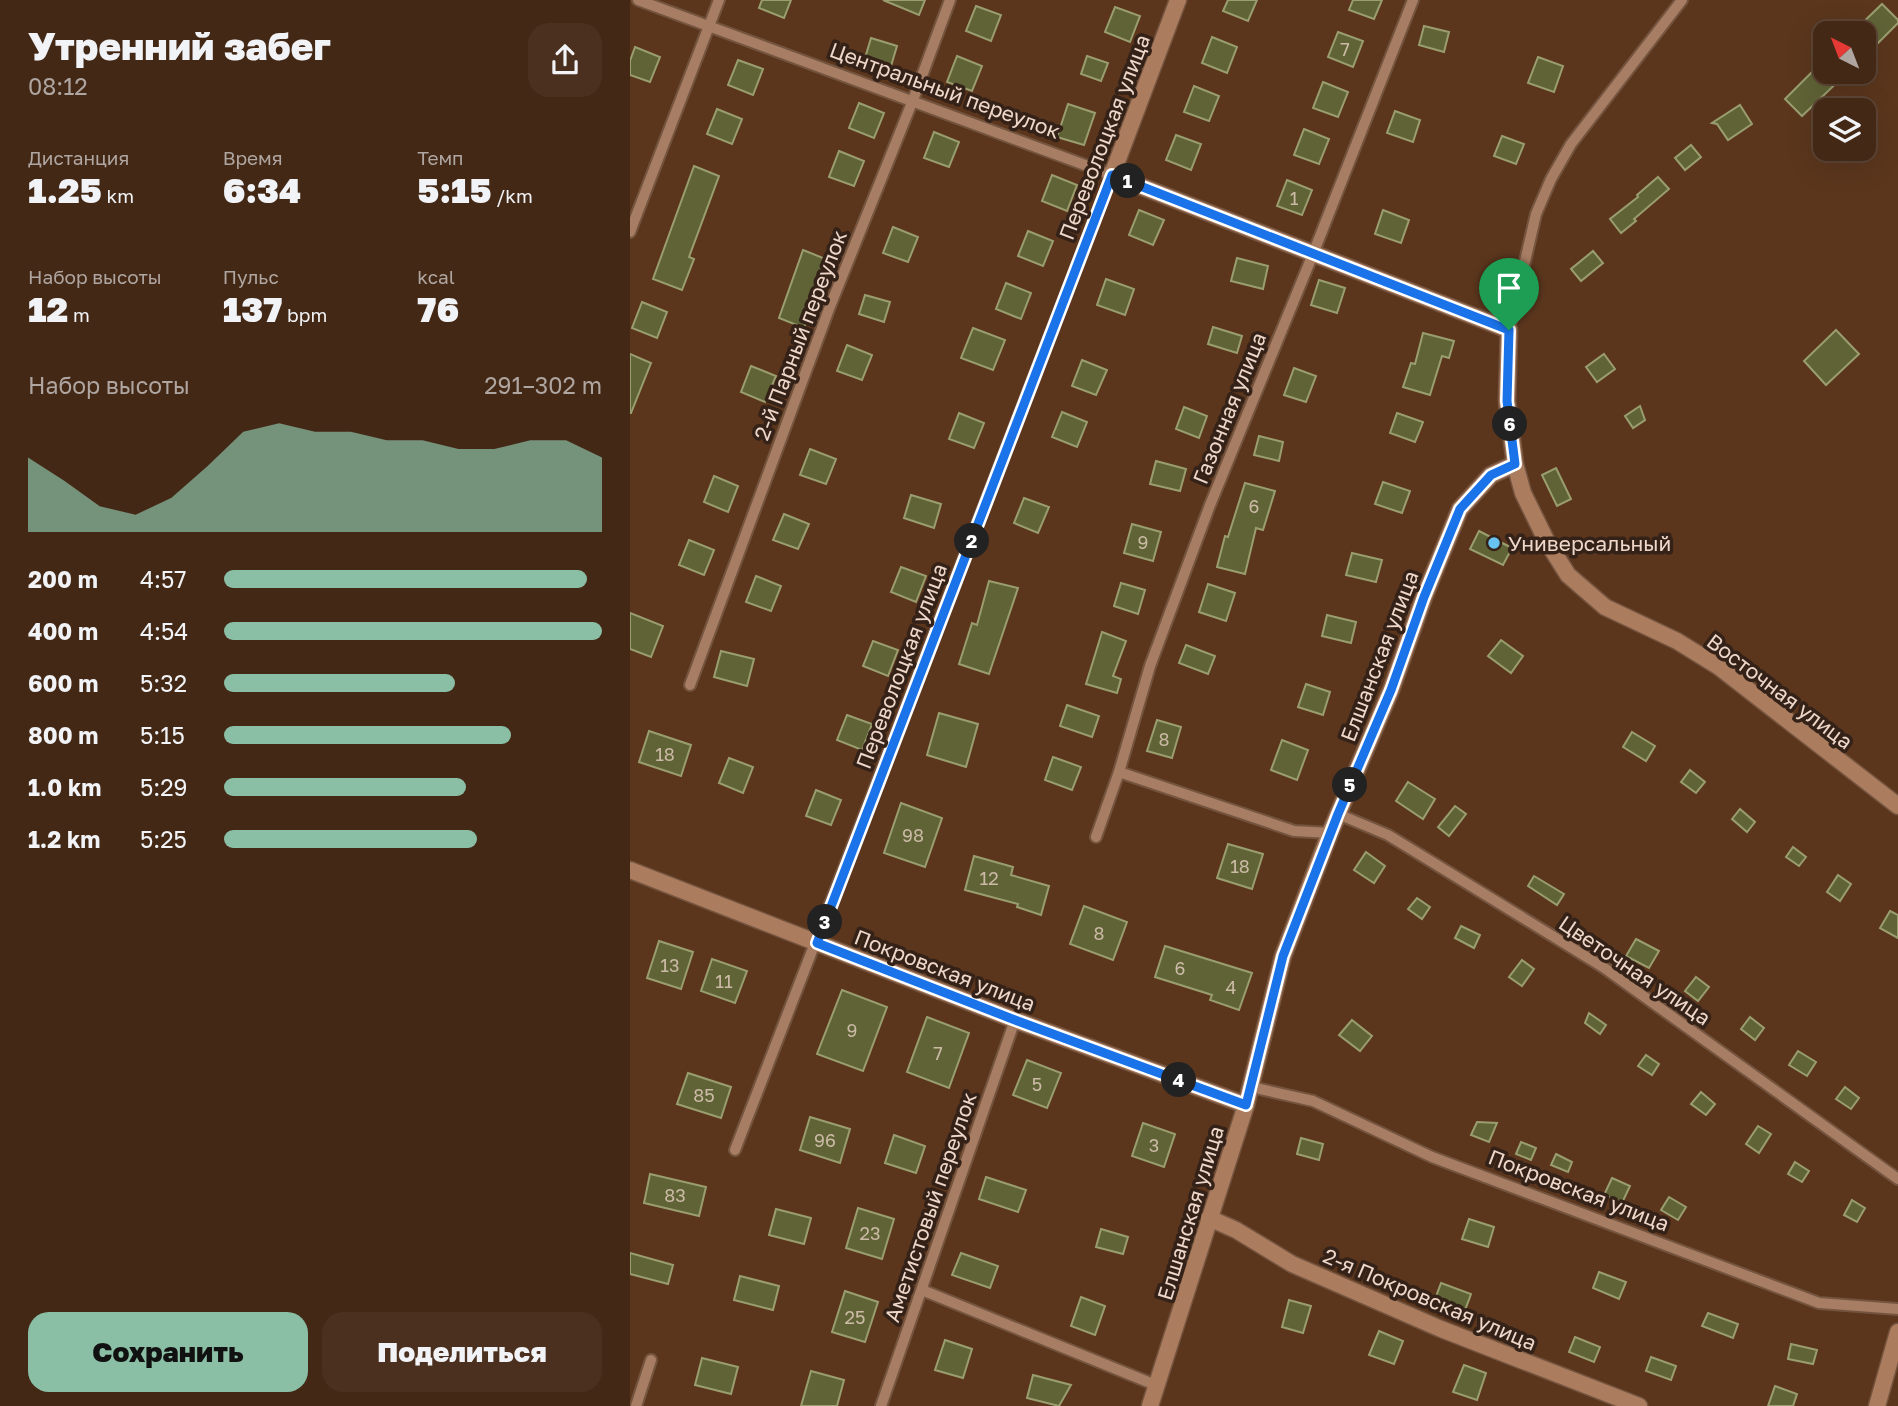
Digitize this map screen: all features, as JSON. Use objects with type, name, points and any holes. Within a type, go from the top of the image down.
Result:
[{"type":"street","name":"Центральный переулок","points":[[638,0],[1112,175],[1509,330]]},
{"type":"street","points":[[630,232],[719,0]]},
{"type":"street","name":"2-й Парный переулок","points":[[690,685],[829,309],[950,0]]},
{"type":"street","name":"Переволоцкая улица","points":[[735,1150],[817,943],[1178,0]]},
{"type":"street","name":"Газонная улица","points":[[1096,837],[1119,772],[1150,666],[1200,530],[1413,0]]},
{"type":"street","points":[[1509,330],[1536,214],[1550,179],[1571,144],[1682,0]]},
{"type":"street","name":"Восточная улица","points":[[1509,330],[1507,401],[1515,464],[1523,493],[1546,540],[1568,575],[1605,607],[1677,641],[1718,667],[1898,806]]},
{"type":"street","name":"Елшанская улица","points":[[1150,1406],[1246,1105],[1283,956],[1330,833],[1391,690],[1424,597],[1460,509],[1491,475],[1515,464]]},
{"type":"street","points":[[1119,772],[1294,831],[1330,833]]},
{"type":"street","name":"Цветочная улица","points":[[1338,814],[1388,835],[1603,967],[1898,1179]]},
{"type":"street","name":"Покровская улица","points":[[630,870],[1015,1020],[1246,1105]]},
{"type":"street","name":"Аметистовый переулок","points":[[881,1406],[1015,1020]]},
{"type":"street","name":"Покровская улица","points":[[1251,1087],[1313,1101],[1432,1157],[1819,1303],[1898,1309]]},
{"type":"street","name":"2-я Покровская улица","points":[[1209,1219],[1236,1230],[1292,1264],[1441,1329],[1639,1406]]},
{"type":"street","points":[[922,1290],[1158,1386]]},
{"type":"street","points":[[1877,1406],[1898,1332]]},
{"type":"street","points":[[636,1406],[651,1360]]},
{"type":"building","points":[[762,0],[791,0],[784,18],[759,8]]},
{"type":"building","points":[[883,0],[925,0],[919,15]]},
{"type":"building","points":[[1228,0],[1257,0],[1248,21],[1223,11]]},
{"type":"building","points":[[1353,0],[1382,0],[1374,19],[1349,10]]},
{"type":"building","points":[[1882,4],[1898,23],[1876,45],[1876,21],[1864,21]]},
{"type":"building","points":[[976,6],[1001,15],[991,41],[966,31]]},
{"type":"building","points":[[1115,7],[1140,16],[1130,42],[1105,32]]},
{"type":"building","points":[[1424,26],[1449,32],[1444,52],[1419,45]]},
{"type":"building","points":[[1338,32],[1363,41],[1353,67],[1328,57]]},
{"type":"building","points":[[1212,37],[1237,47],[1227,73],[1202,63]]},
{"type":"building","points":[[871,38],[897,46],[891,66],[865,58]]},
{"type":"building","points":[[635,47],[660,57],[650,82],[630,75],[630,61]]},
{"type":"building","points":[[957,56],[982,66],[972,91],[947,82]]},
{"type":"building","points":[[1087,56],[1108,63],[1101,81],[1081,74]]},
{"type":"building","points":[[1538,57],[1563,66],[1554,92],[1528,83]]},
{"type":"building","points":[[738,60],[763,69],[753,95],[728,85]]},
{"type":"building","points":[[1813,71],[1813,84],[1835,84],[1821,98],[1813,98],[1813,105],[1802,116],[1785,99]]},
{"type":"building","points":[[1323,82],[1348,92],[1338,117],[1313,108]]},
{"type":"building","points":[[1194,86],[1219,96],[1209,121],[1184,112]]},
{"type":"building","points":[[859,103],[884,113],[874,138],[849,128]]},
{"type":"building","points":[[1068,104],[1095,113],[1084,145],[1057,137]]},
{"type":"building","points":[[1740,105],[1752,124],[1728,140],[1717,124],[1712,123]]},
{"type":"building","points":[[717,109],[742,119],[732,144],[707,134]]},
{"type":"building","points":[[1395,111],[1420,120],[1413,142],[1387,133]]},
{"type":"building","points":[[1304,129],[1329,139],[1319,164],[1294,155]]},
{"type":"building","points":[[934,132],[959,142],[949,167],[924,158]]},
{"type":"building","points":[[1176,135],[1201,144],[1191,170],[1166,160]]},
{"type":"building","points":[[1502,136],[1524,144],[1516,164],[1494,156]]},
{"type":"building","points":[[1691,145],[1701,157],[1685,170],[1675,158]]},
{"type":"building","points":[[839,151],[864,161],[854,186],[829,177]]},
{"type":"building","points":[[694,166],[719,176],[689,257],[694,259],[682,290],[653,279]]},
{"type":"building","points":[[1052,175],[1077,185],[1067,211],[1042,201]]},
{"type":"building","points":[[1658,177],[1669,189],[1621,233],[1610,219]]},
{"type":"building","points":[[1287,180],[1312,190],[1302,215],[1277,206]]},
{"type":"building","points":[[1139,210],[1164,220],[1153,245],[1129,235]]},
{"type":"building","points":[[1383,210],[1409,220],[1401,243],[1375,234]]},
{"type":"building","points":[[893,227],[918,237],[908,262],[883,253]]},
{"type":"building","points":[[1028,231],[1053,241],[1043,266],[1018,256]]},
{"type":"building","points":[[803,250],[828,260],[804,328],[779,318]]},
{"type":"building","points":[[1593,251],[1603,263],[1581,281],[1571,269]]},
{"type":"building","points":[[1237,258],[1268,266],[1263,289],[1231,281]]},
{"type":"building","points":[[1106,279],[1134,289],[1125,315],[1097,305]]},
{"type":"building","points":[[1319,280],[1345,288],[1337,313],[1311,305]]},
{"type":"building","points":[[1006,283],[1031,293],[1021,319],[996,309]]},
{"type":"building","points":[[865,295],[890,302],[884,322],[859,314]]},
{"type":"building","points":[[642,302],[667,312],[657,338],[632,328]]},
{"type":"building","points":[[1213,327],[1242,336],[1237,353],[1208,344]]},
{"type":"building","points":[[973,328],[1005,340],[993,370],[961,358]]},
{"type":"building","points":[[1836,330],[1859,354],[1826,385],[1804,361]]},
{"type":"building","points":[[1423,333],[1454,341],[1449,358],[1442,356],[1430,395],[1403,387],[1411,363],[1415,364]]},
{"type":"building","points":[[847,345],[872,355],[862,380],[837,371]]},
{"type":"building","points":[[630,354],[651,363],[631,413],[630,413]]},
{"type":"building","points":[[1604,354],[1615,369],[1597,382],[1586,367]]},
{"type":"building","points":[[1082,360],[1107,370],[1096,395],[1072,386]]},
{"type":"building","points":[[751,366],[776,376],[765,402],[741,392]]},
{"type":"building","points":[[1294,368],[1316,376],[1306,402],[1284,395]]},
{"type":"building","points":[[1640,406],[1645,420],[1633,428],[1625,416]]},
{"type":"building","points":[[1184,407],[1207,416],[1199,438],[1176,429]]},
{"type":"building","points":[[1062,412],[1087,422],[1077,447],[1052,437]]},
{"type":"building","points":[[959,413],[984,423],[974,448],[949,439]]},
{"type":"building","points":[[1397,413],[1423,422],[1415,442],[1390,433]]},
{"type":"building","points":[[1259,436],[1283,442],[1279,461],[1254,455]]},
{"type":"building","points":[[810,449],[836,459],[826,484],[800,475]]},
{"type":"building","points":[[1156,461],[1186,469],[1180,491],[1150,484]]},
{"type":"building","points":[[1556,468],[1571,499],[1557,506],[1542,475]]},
{"type":"building","points":[[714,476],[738,486],[728,512],[704,502]]},
{"type":"building","points":[[1383,482],[1410,491],[1402,513],[1375,504]]},
{"type":"building","points":[[1245,483],[1275,491],[1263,530],[1256,528],[1245,574],[1217,567],[1225,536],[1228,537]]},
{"type":"building","points":[[911,495],[941,504],[934,528],[904,518]]},
{"type":"building","points":[[1024,498],[1049,507],[1038,533],[1014,523]]},
{"type":"building","points":[[784,514],[809,524],[798,549],[773,540]]},
{"type":"building","points":[[1132,524],[1161,532],[1153,561],[1124,553]]},
{"type":"building","points":[[1479,531],[1512,548],[1503,565],[1470,549]]},
{"type":"building","points":[[689,540],[714,550],[704,575],[679,565]]},
{"type":"building","points":[[1352,553],[1382,560],[1376,582],[1346,575]]},
{"type":"building","points":[[901,567],[926,576],[916,602],[891,592]]},
{"type":"building","points":[[756,576],[781,586],[771,611],[746,602]]},
{"type":"building","points":[[989,581],[1018,588],[989,674],[959,664],[972,623],[977,625]]},
{"type":"building","points":[[1121,583],[1145,590],[1138,614],[1114,606]]},
{"type":"building","points":[[1208,584],[1235,593],[1226,621],[1199,612]]},
{"type":"building","points":[[630,613],[663,626],[651,657],[630,649]]},
{"type":"building","points":[[1327,615],[1356,622],[1351,643],[1322,636]]},
{"type":"building","points":[[1102,632],[1126,641],[1113,676],[1121,679],[1117,693],[1086,684]]},
{"type":"building","points":[[1501,640],[1523,656],[1511,673],[1488,656]]},
{"type":"building","points":[[873,641],[898,650],[888,676],[863,666]]},
{"type":"building","points":[[1186,645],[1215,656],[1208,674],[1179,663]]},
{"type":"building","points":[[721,651],[754,659],[747,686],[714,677]]},
{"type":"building","points":[[1306,684],[1330,692],[1323,715],[1298,707]]},
{"type":"building","points":[[1067,705],[1099,716],[1092,737],[1060,726]]},
{"type":"building","points":[[939,713],[978,724],[966,767],[927,755]]},
{"type":"building","points":[[847,715],[872,724],[862,750],[837,740]]},
{"type":"building","points":[[1157,720],[1181,727],[1172,758],[1147,751]]},
{"type":"building","points":[[649,731],[691,745],[681,776],[639,762]]},
{"type":"building","points":[[1632,732],[1655,746],[1646,761],[1623,747]]},
{"type":"building","points":[[1282,740],[1308,750],[1297,780],[1271,770]]},
{"type":"building","points":[[1053,757],[1081,767],[1072,790],[1045,780]]},
{"type":"building","points":[[729,758],[753,767],[743,793],[719,783]]},
{"type":"building","points":[[1690,770],[1705,782],[1696,793],[1681,782]]},
{"type":"building","points":[[1408,782],[1435,799],[1423,819],[1396,801]]},
{"type":"building","points":[[816,790],[841,800],[831,825],[806,816]]},
{"type":"building","points":[[901,803],[942,818],[925,867],[884,853]]},
{"type":"building","points":[[1455,806],[1466,814],[1449,836],[1438,827]]},
{"type":"building","points":[[1740,809],[1755,822],[1747,832],[1732,819]]},
{"type":"building","points":[[1228,844],[1263,854],[1252,889],[1217,878]]},
{"type":"building","points":[[1793,847],[1806,857],[1799,866],[1786,857]]},
{"type":"building","points":[[1366,852],[1385,866],[1374,883],[1354,870]]},
{"type":"building","points":[[974,856],[1013,867],[1011,875],[1049,886],[1041,915],[1017,907],[1018,904],[965,890]]},
{"type":"building","points":[[1838,875],[1851,884],[1840,901],[1827,892]]},
{"type":"building","points":[[1534,876],[1564,894],[1557,905],[1528,886]]},
{"type":"building","points":[[1417,898],[1430,907],[1422,919],[1408,909]]},
{"type":"building","points":[[1084,906],[1127,922],[1113,960],[1070,944]]},
{"type":"building","points":[[1890,911],[1898,915],[1898,938],[1880,928]]},
{"type":"building","points":[[1461,926],[1480,935],[1474,948],[1455,938]]},
{"type":"building","points":[[1636,939],[1659,951],[1649,968],[1626,956]]},
{"type":"building","points":[[659,941],[693,952],[681,989],[647,978]]},
{"type":"building","points":[[1165,946],[1252,973],[1239,1010],[1210,1000],[1212,995],[1155,977]]},
{"type":"building","points":[[712,959],[747,971],[735,1003],[701,991]]},
{"type":"building","points":[[1522,960],[1534,969],[1522,986],[1509,977]]},
{"type":"building","points":[[1696,977],[1709,987],[1698,1001],[1685,991]]},
{"type":"building","points":[[842,990],[887,1007],[863,1071],[817,1054]]},
{"type":"building","points":[[1589,1013],[1606,1025],[1600,1034],[1585,1023]]},
{"type":"building","points":[[927,1017],[969,1033],[949,1088],[907,1072]]},
{"type":"building","points":[[1750,1017],[1764,1028],[1755,1040],[1741,1029]]},
{"type":"building","points":[[1352,1020],[1372,1036],[1360,1051],[1339,1035]]},
{"type":"building","points":[[1798,1051],[1816,1062],[1807,1076],[1789,1065]]},
{"type":"building","points":[[1646,1055],[1659,1064],[1652,1075],[1638,1066]]},
{"type":"building","points":[[1027,1060],[1061,1073],[1047,1108],[1013,1095]]},
{"type":"building","points":[[688,1073],[731,1087],[721,1118],[677,1104]]},
{"type":"building","points":[[1845,1087],[1859,1098],[1851,1109],[1836,1099]]},
{"type":"building","points":[[1701,1092],[1715,1104],[1706,1115],[1691,1104]]},
{"type":"building","points":[[810,1117],[850,1129],[840,1163],[800,1150]]},
{"type":"building","points":[[1477,1122],[1497,1123],[1489,1142],[1471,1135]]},
{"type":"building","points":[[1143,1123],[1175,1134],[1164,1167],[1132,1156]]},
{"type":"building","points":[[1758,1126],[1771,1134],[1759,1153],[1746,1144]]},
{"type":"building","points":[[894,1135],[925,1146],[916,1173],[885,1163]]},
{"type":"building","points":[[1301,1138],[1323,1144],[1319,1160],[1297,1154]]},
{"type":"building","points":[[1521,1142],[1536,1148],[1531,1160],[1516,1154]]},
{"type":"building","points":[[1556,1154],[1572,1162],[1568,1172],[1551,1165]]},
{"type":"building","points":[[1795,1162],[1809,1171],[1802,1182],[1788,1174]]},
{"type":"building","points":[[650,1174],[706,1187],[699,1216],[644,1203]]},
{"type":"building","points":[[986,1177],[1026,1190],[1018,1212],[979,1199]]},
{"type":"building","points":[[1612,1178],[1630,1186],[1622,1203],[1604,1195]]},
{"type":"building","points":[[1669,1197],[1686,1207],[1678,1220],[1661,1210]]},
{"type":"building","points":[[1852,1200],[1865,1208],[1857,1222],[1844,1215]]},
{"type":"building","points":[[858,1208],[894,1219],[882,1259],[846,1248]]},
{"type":"building","points":[[776,1209],[811,1218],[804,1244],[769,1235]]},
{"type":"building","points":[[1469,1219],[1494,1227],[1488,1247],[1462,1239]]},
{"type":"building","points":[[1101,1229],[1128,1237],[1123,1254],[1096,1247]]},
{"type":"building","points":[[630,1253],[673,1265],[668,1284],[630,1274]]},
{"type":"building","points":[[961,1253],[998,1266],[990,1288],[952,1275]]},
{"type":"building","points":[[1599,1272],[1626,1282],[1619,1299],[1593,1288]]},
{"type":"building","points":[[740,1276],[779,1286],[773,1310],[734,1300]]},
{"type":"building","points":[[1441,1283],[1471,1294],[1464,1313],[1434,1302]]},
{"type":"building","points":[[845,1291],[878,1302],[865,1342],[832,1332]]},
{"type":"building","points":[[1081,1297],[1105,1306],[1095,1335],[1071,1326]]},
{"type":"building","points":[[1289,1300],[1311,1306],[1303,1333],[1282,1327]]},
{"type":"building","points":[[1708,1313],[1738,1324],[1733,1338],[1702,1326]]},
{"type":"building","points":[[1379,1331],[1403,1341],[1394,1364],[1369,1355]]},
{"type":"building","points":[[1575,1337],[1600,1347],[1594,1362],[1569,1352]]},
{"type":"building","points":[[945,1340],[972,1349],[963,1378],[935,1370]]},
{"type":"building","points":[[1791,1344],[1817,1350],[1813,1364],[1788,1359]]},
{"type":"building","points":[[1651,1357],[1676,1366],[1671,1380],[1646,1371]]},
{"type":"building","points":[[702,1358],[738,1367],[731,1394],[695,1385]]},
{"type":"building","points":[[1464,1365],[1486,1373],[1477,1400],[1453,1392]]},
{"type":"building","points":[[811,1371],[844,1380],[837,1406],[801,1406]]},
{"type":"building","points":[[1033,1375],[1071,1385],[1059,1406],[1027,1398]]},
{"type":"building","points":[[1775,1386],[1797,1394],[1793,1406],[1768,1406]]},
{"type":"place","name":"Универсальный","points":[[1494,543]]},
{"type":"route","points":[[1112,175],[1509,330],[1507,401],[1515,464],[1491,475],[1460,509],[1424,597],[1391,690],[1338,814],[1283,956],[1246,1105],[817,943],[1112,175]]}]
